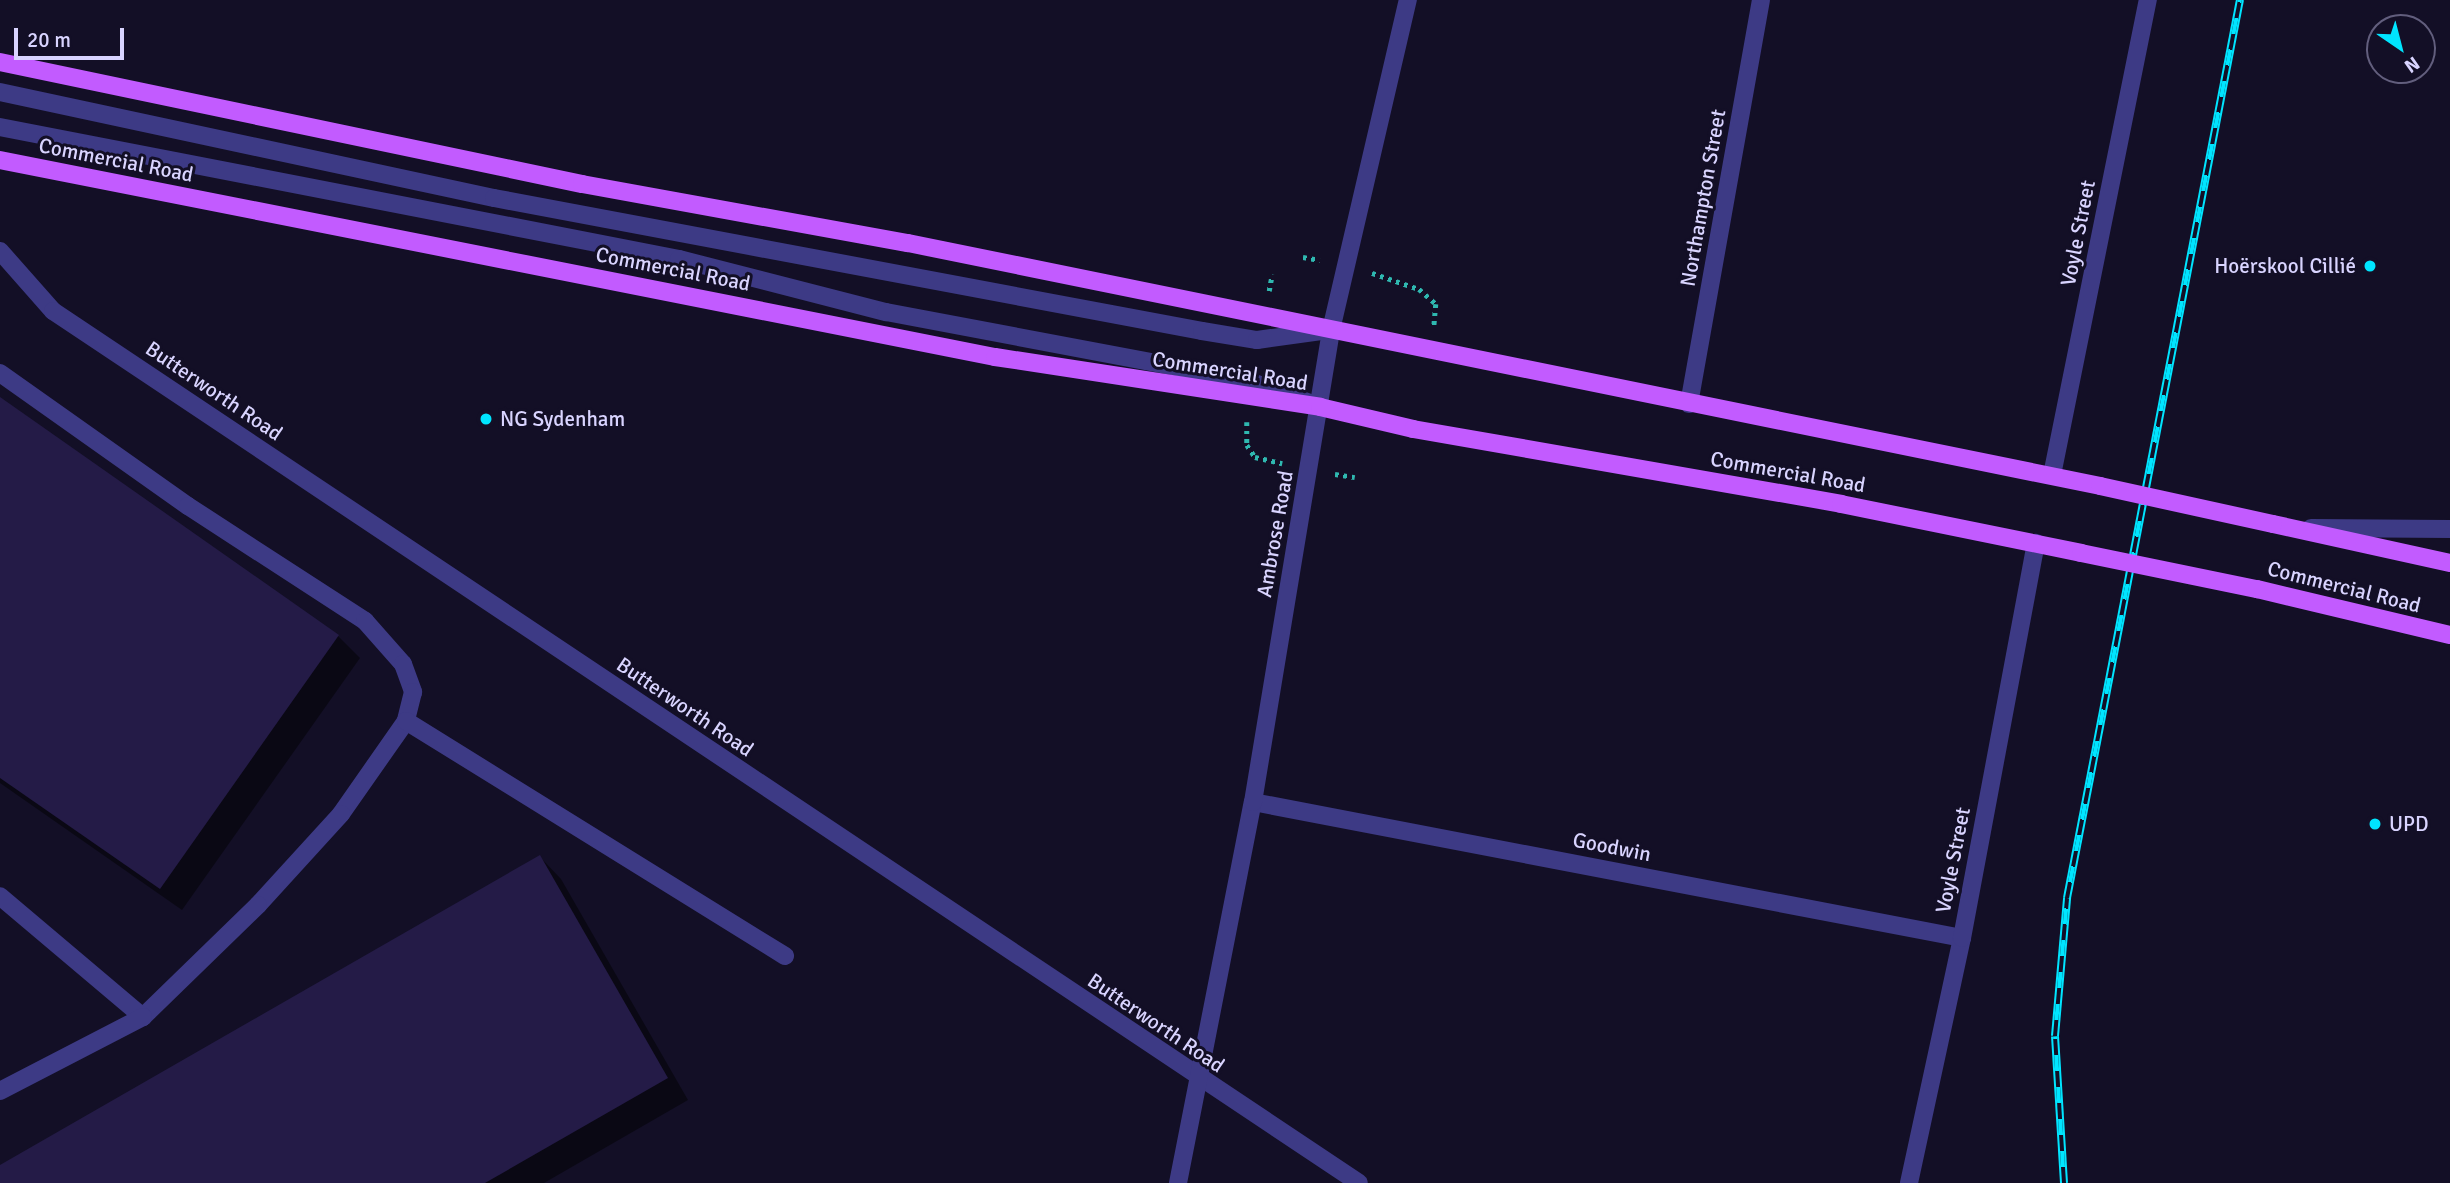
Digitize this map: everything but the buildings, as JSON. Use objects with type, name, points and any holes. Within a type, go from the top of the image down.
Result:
[{"type":"main road","name":"Commercial Road","points":[[0,62],[582,184],[922,246],[1689,404],[2052,475],[2450,563]]},
{"type":"main road","name":"Commercial Road","points":[[0,160],[995,357],[1320,407],[1413,429],[1841,504],[2257,589],[2450,635]]},
{"type":"street","name":"Ambrose Road","points":[[1178,1183],[1195,1076],[1253,802],[1331,330],[1408,0]]},
{"type":"street","name":"Northampton Street","points":[[1689,404],[1761,0]]},
{"type":"street","name":"Voyle Street","points":[[2052,475],[2148,0]]},
{"type":"street","points":[[0,92],[494,198],[1202,331],[1257,340],[1331,330]]},
{"type":"street","points":[[0,127],[679,259],[886,312],[1246,380],[1320,407]]},
{"type":"street","name":"Butterworth Road","points":[[0,251],[54,311],[1195,1076],[1359,1183]]},
{"type":"street","points":[[0,373],[188,506],[365,621],[403,664],[413,692],[406,721],[341,814],[258,905],[143,1017],[0,1091]]},
{"type":"street","name":"Commercial Road","points":[[2294,528],[2450,529]]},
{"type":"street","name":"Voyle Street","points":[[1909,1183],[1962,938],[2036,543]]},
{"type":"street","points":[[406,721],[786,956]]},
{"type":"street","name":"Goodwin","points":[[1253,802],[1962,938]]},
{"type":"street","points":[[0,896],[143,1017]]},
{"type":"railway","points":[[2064,1183],[2055,1036],[2067,898],[2240,0]]},
{"type":"place","name":"Hoërskool Cillié","points":[[2370,266]]},
{"type":"place","name":"NG Sydenham","points":[[486,419]]},
{"type":"place","name":"UPD","points":[[2375,824]]}]
